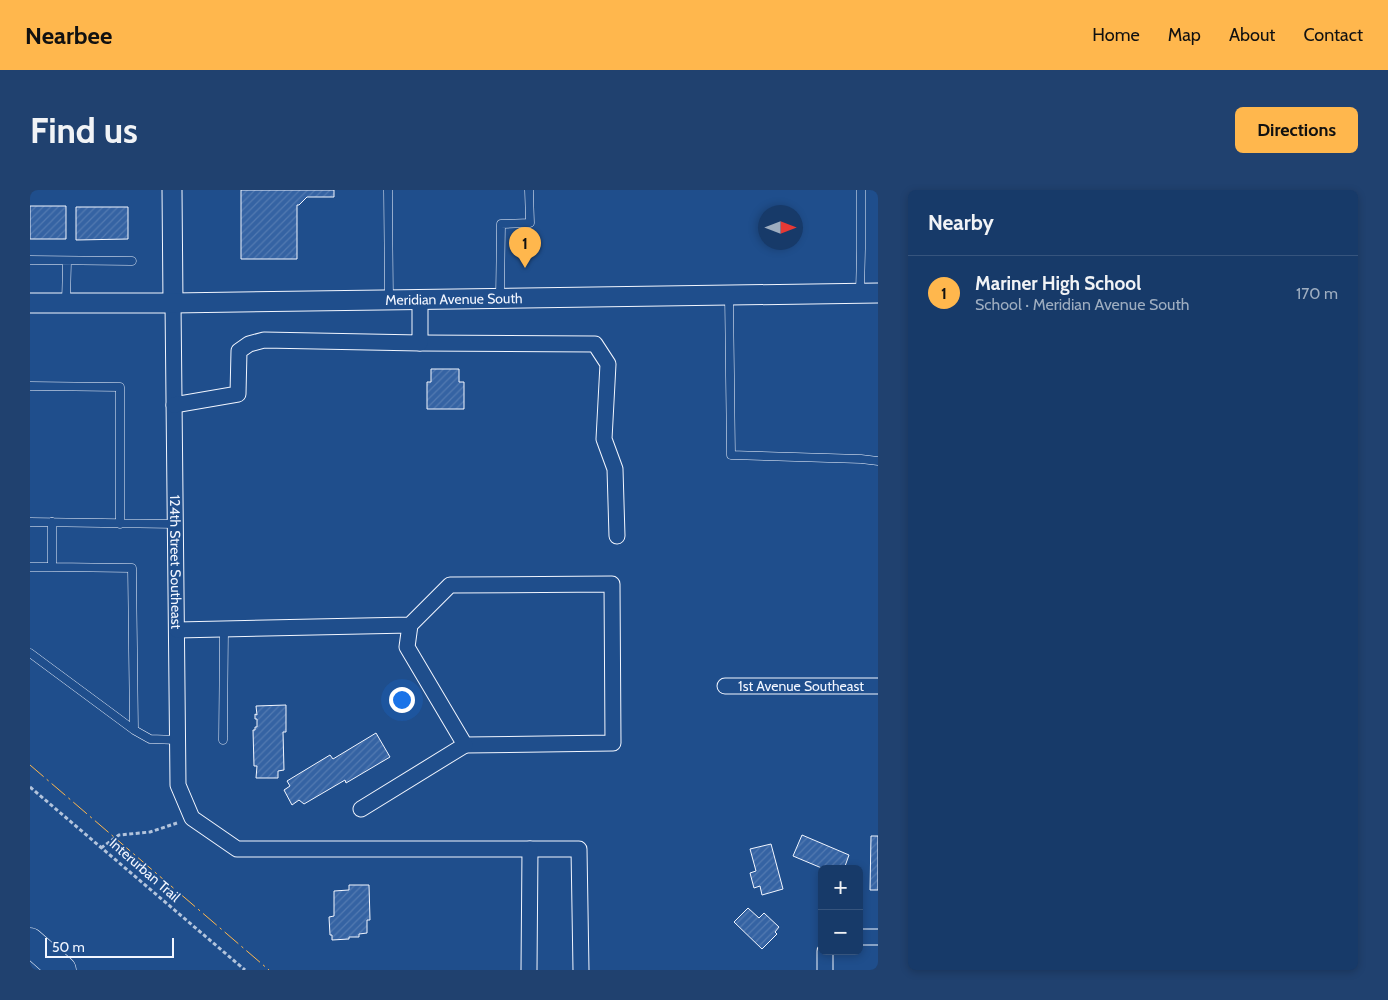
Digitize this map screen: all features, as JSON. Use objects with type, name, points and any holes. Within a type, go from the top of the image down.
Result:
[{"type":"highway","points":[[30,942],[62,970]]},
{"type":"street","points":[[172,190],[173,303]]},
{"type":"street","name":"Meridian Avenue South","points":[[30,303],[173,303],[869,293]]},
{"type":"street","points":[[420,299],[420,343]]},
{"type":"street","name":"124th Street Southeast","points":[[173,303],[178,785],[192,818]]},
{"type":"street","points":[[174,405],[238,394],[239,351],[249,344],[264,340],[596,344],[608,364],[604,439],[615,469],[617,536]]},
{"type":"street","points":[[361,808],[465,745],[613,743],[612,584],[450,586],[410,625],[407,647],[465,745]]},
{"type":"street","points":[[177,630],[410,625]]},
{"type":"street","name":"1st Avenue Southeast","points":[[725,686],[878,686]]},
{"type":"street","points":[[192,818],[237,849],[579,849],[581,970]]},
{"type":"street","points":[[529,970],[530,849]]},
{"type":"street","points":[[863,937],[878,937]]},
{"type":"street","points":[[825,955],[825,970]]},
{"type":"lane","points":[[388,190],[389,300]]},
{"type":"lane","points":[[500,298],[501,224],[530,223],[529,190]]},
{"type":"lane","points":[[860,190],[861,249],[869,293]]},
{"type":"lane","points":[[30,260],[132,261]]},
{"type":"lane","points":[[66,303],[67,260]]},
{"type":"lane","points":[[729,295],[731,455],[878,461]]},
{"type":"lane","points":[[30,386],[120,387],[120,524]]},
{"type":"lane","points":[[30,522],[176,524]]},
{"type":"lane","points":[[52,522],[52,567]]},
{"type":"lane","points":[[30,567],[132,568],[134,730]]},
{"type":"lane","points":[[223,740],[224,629]]},
{"type":"lane","points":[[30,653],[134,730],[150,739],[178,740]]},
{"type":"path","name":"Interurban Trail","points":[[30,787],[245,970]]},
{"type":"path","points":[[101,848],[119,835],[150,832],[192,818]]},
{"type":"building","points":[[241,190],[334,190],[334,197],[307,197],[297,205],[297,259],[241,259]]},
{"type":"building","points":[[30,206],[66,206],[66,239],[30,239]]},
{"type":"building","points":[[76,207],[128,207],[128,239],[76,240]]},
{"type":"building","points":[[431,369],[459,369],[459,382],[464,382],[464,409],[427,409],[427,382],[431,382]]},
{"type":"building","points":[[286,705],[286,732],[283,732],[284,770],[278,771],[278,778],[256,778],[257,766],[254,766],[253,730],[257,727],[257,719],[255,719],[255,714],[257,715],[256,706]]},
{"type":"building","points":[[376,733],[390,757],[346,783],[345,780],[304,804],[299,800],[292,805],[284,790],[290,786],[287,781],[330,755],[333,759]]},
{"type":"building","points":[[802,835],[849,855],[845,865],[818,866],[793,856]]},
{"type":"building","points":[[871,836],[878,836],[878,890],[870,890]]},
{"type":"building","points":[[771,844],[783,889],[762,895],[760,886],[754,888],[750,873],[756,871],[750,849]]},
{"type":"building","points":[[349,885],[369,885],[370,920],[367,920],[367,933],[359,934],[359,937],[349,937],[349,939],[332,940],[329,917],[334,916],[334,891],[349,890]]},
{"type":"building","points":[[748,908],[759,918],[764,913],[779,927],[775,932],[777,934],[762,949],[734,922]]},
{"type":"power","points":[[30,765],[269,970]]},
{"type":"place","name":"Mariner High School","points":[[525,268]]}]
